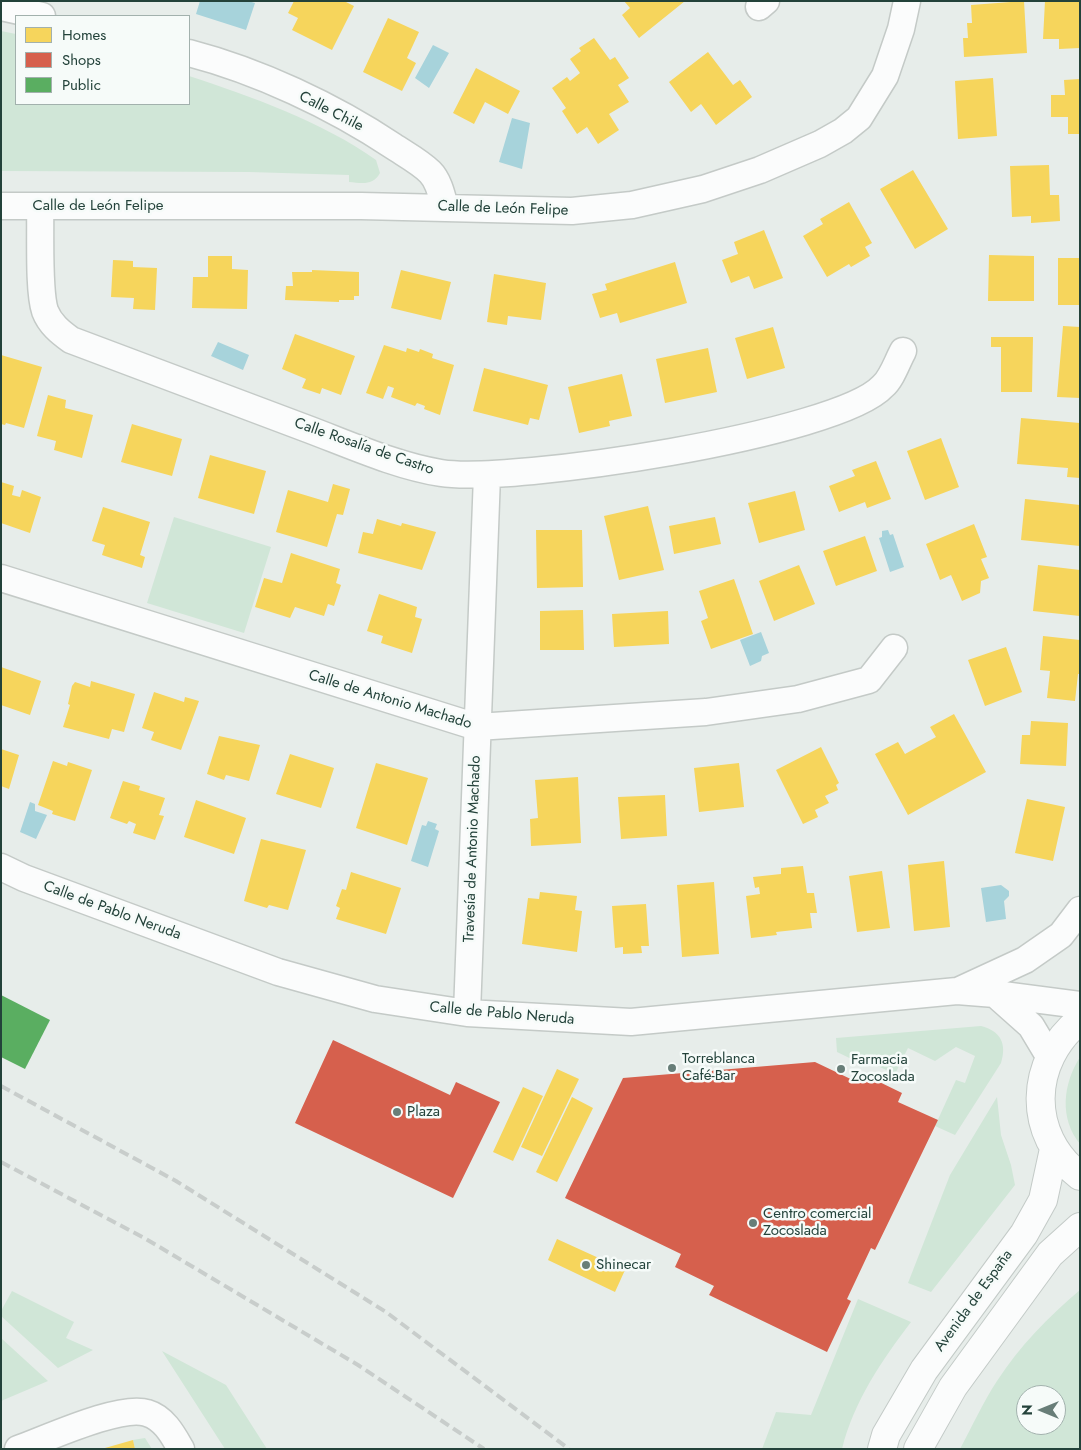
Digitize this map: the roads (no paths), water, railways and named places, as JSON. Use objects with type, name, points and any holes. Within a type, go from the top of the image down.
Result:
[{"type":"main road","points":[[1080,1020],[1058,1042],[1049,1056],[1041,1087],[1040,1102],[1047,1135],[1054,1149],[1080,1176]]},
{"type":"main road","name":"Avenida de España","points":[[882,1449],[886,1435],[924,1370],[1024,1234],[1044,1200],[1054,1149]]},
{"type":"main road","points":[[918,1449],[954,1387],[1050,1254],[1080,1227]]},
{"type":"street","name":"Calle de León Felipe","points":[[1,206],[445,207],[572,211],[632,205],[703,189],[760,170],[820,144],[859,118],[885,76],[902,30],[907,1]]},
{"type":"street","points":[[1,7],[37,15]]},
{"type":"street","name":"Calle Chile","points":[[190,53],[242,70],[310,99],[381,138],[432,173],[441,191],[445,207]]},
{"type":"street","name":"Calle Rosalía de Castro","points":[[40,206],[42,290],[45,311],[55,328],[71,340],[384,457],[440,473],[487,475],[624,459],[752,437],[850,407],[883,387],[903,351]]},
{"type":"street","name":"Travesía de Antonio Machado","points":[[467,1013],[476,727],[487,475]]},
{"type":"street","name":"Calle de Antonio Machado","points":[[1,578],[476,727],[706,712],[798,699],[869,680],[894,648]]},
{"type":"street","name":"Calle de Pablo Neruda","points":[[1,866],[24,878],[278,972],[375,999],[467,1013],[631,1022],[957,991],[1080,1005]]},
{"type":"street","points":[[957,991],[1025,960],[1061,935],[1080,910]]},
{"type":"street","points":[[995,994],[1031,1026],[1049,1056]]},
{"type":"street","points":[[18,1449],[125,1411],[148,1413],[166,1425],[182,1449]]},
{"type":"water","points":[[200,1],[248,1],[255,3],[246,30],[196,14]]},
{"type":"water","points":[[433,45],[449,53],[429,88],[415,78]]},
{"type":"water","points":[[512,118],[530,123],[522,169],[499,162]]},
{"type":"water","points":[[218,342],[249,355],[243,370],[211,356]]},
{"type":"water","points":[[888,530],[890,535],[893,534],[904,567],[890,572],[879,538],[882,537],[882,531]]},
{"type":"water","points":[[761,632],[769,653],[762,656],[761,661],[750,666],[740,640]]},
{"type":"water","points":[[30,802],[35,804],[35,811],[47,815],[36,839],[20,832]]},
{"type":"water","points":[[428,821],[437,824],[435,829],[439,831],[428,867],[411,861],[422,825],[426,826]]},
{"type":"water","points":[[1001,885],[1009,891],[1009,896],[1004,901],[1006,919],[986,922],[981,888]]},
{"type":"railway","points":[[1,1086],[176,1181],[386,1312],[569,1449]]},
{"type":"railway","points":[[1,1162],[146,1239],[358,1365],[484,1449]]},
{"type":"place","name":"Torreblanca Café-Bar","points":[[672,1068]]},
{"type":"place","name":"Farmacia Zocoslada","points":[[841,1069]]},
{"type":"place","name":"Plaza","points":[[397,1112]]},
{"type":"place","name":"Centro comercial Zocoslada","points":[[753,1223]]},
{"type":"place","name":"Shinecar","points":[[586,1265]]}]
